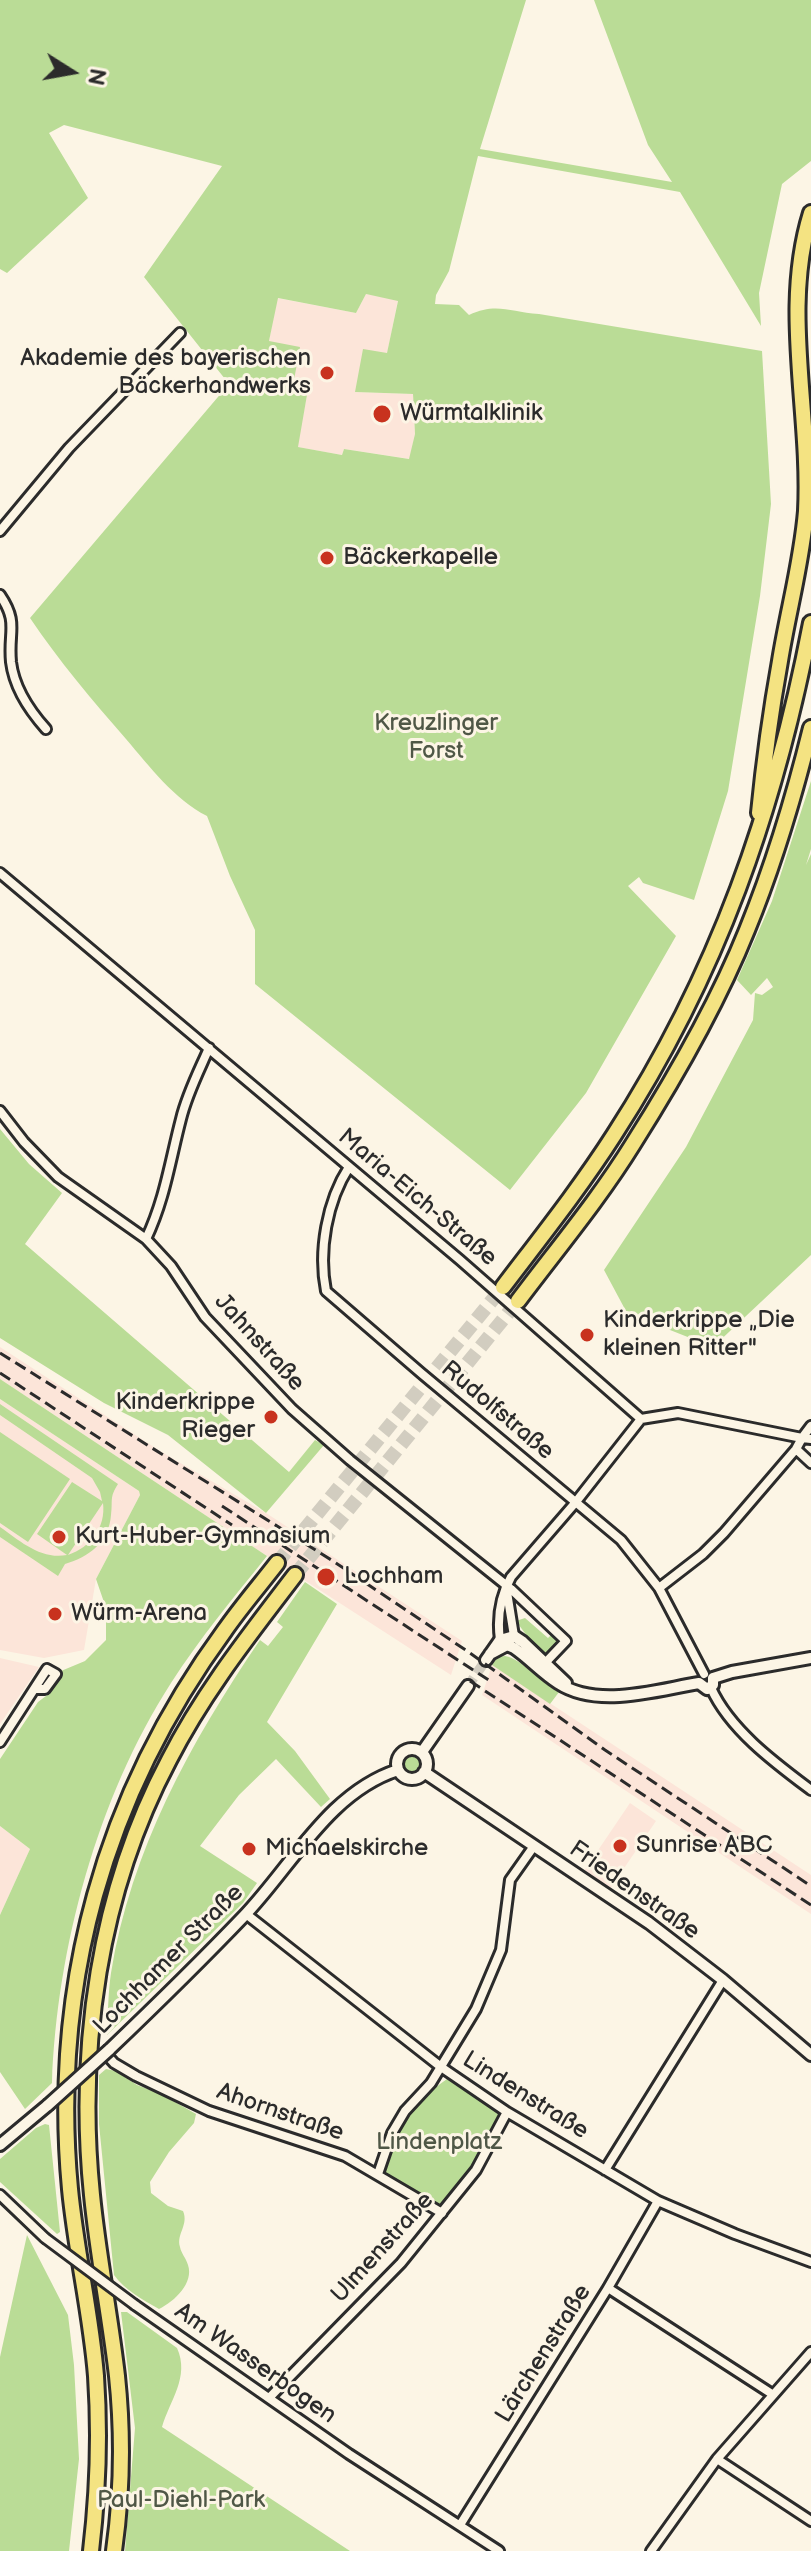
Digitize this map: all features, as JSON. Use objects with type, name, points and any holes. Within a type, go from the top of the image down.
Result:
[{"type":"highway","points":[[756,845],[779,663],[806,515],[808,467],[796,307],[800,258],[811,213]]},
{"type":"highway","points":[[503,1287],[578,1187],[654,1070],[717,946],[756,845],[797,696],[811,623]]},
{"type":"highway","points":[[518,1301],[631,1147],[707,1014],[739,950],[765,885],[793,798],[811,728]]},
{"type":"highway","points":[[91,2551],[98,2482],[95,2373],[71,2193],[66,2123],[67,2041],[78,1965],[93,1895],[122,1813],[148,1755],[224,1631],[277,1563]]},
{"type":"highway","points":[[114,2551],[121,2439],[117,2378],[92,2195],[87,2115],[91,2033],[99,1970],[127,1858],[168,1761],[201,1703],[295,1575]]},
{"type":"street","points":[[0,531],[69,448],[180,333]]},
{"type":"street","points":[[0,595],[12,615],[11,662],[15,681],[33,714],[46,729]]},
{"type":"street","name":"Maria-Eich-Straße","points":[[0,873],[460,1260],[641,1419]]},
{"type":"street","points":[[146,1239],[168,1183],[182,1114],[209,1048]]},
{"type":"street","name":"Jahnstraße","points":[[0,1111],[24,1142],[58,1177],[146,1239],[171,1266],[205,1317],[292,1409],[506,1586],[566,1641],[546,1662]]},
{"type":"street","name":"Rudolfstraße","points":[[349,1167],[337,1185],[326,1233],[322,1272],[326,1291],[621,1540],[659,1588],[717,1703],[776,1763],[811,1790]]},
{"type":"street","points":[[806,1439],[678,1413],[641,1419],[506,1586],[498,1623],[507,1640],[560,1685],[602,1696],[629,1695],[707,1681],[732,1672],[811,1658]]},
{"type":"street","points":[[659,1588],[703,1554],[724,1533],[806,1439],[811,1426]]},
{"type":"street","points":[[796,1449],[811,1463]]},
{"type":"street","points":[[506,1586],[507,1640]]},
{"type":"street","points":[[488,1657],[507,1640],[523,1642],[573,1690]]},
{"type":"street","name":"Lochhamer Straße","points":[[0,2145],[108,2054],[246,1914],[332,1813],[369,1782],[398,1770],[399,1756],[404,1751],[413,1749],[422,1752],[468,1686]]},
{"type":"street","points":[[0,1742],[35,1689]]},
{"type":"street","points":[[398,1770],[407,1778],[414,1779],[424,1772],[427,1765],[422,1752]]},
{"type":"street","name":"Friedenstraße","points":[[424,1772],[649,1923],[723,1980],[811,2055]]},
{"type":"street","points":[[378,2174],[392,2133],[405,2111],[431,2083],[476,2009],[492,1974],[503,1938],[510,1880],[534,1846]]},
{"type":"street","name":"Lindenstraße","points":[[246,1914],[441,2067],[507,2112],[658,2201],[811,2262]]},
{"type":"street","points":[[605,2170],[723,1980]]},
{"type":"street","name":"Ahornstraße","points":[[108,2054],[136,2076],[209,2111],[345,2156],[442,2213]]},
{"type":"street","name":"Ulmenstraße","points":[[270,2397],[401,2263],[476,2170],[507,2112]]},
{"type":"street","name":"Am Wasserbogen","points":[[0,2195],[45,2238],[219,2365],[499,2551]]},
{"type":"street","name":"Lärchenstraße","points":[[460,2525],[608,2288],[658,2201]]},
{"type":"street","points":[[608,2288],[772,2394]]},
{"type":"street","points":[[651,2551],[717,2459],[811,2352]]},
{"type":"street","points":[[717,2459],[811,2521]]},
{"type":"shaded area","name":"Akademie des bayerischen Bäckerhandwerks","points":[[366,294],[398,300],[387,354],[355,392],[413,394],[415,434],[410,459],[344,449],[342,455],[297,447],[307,395],[292,392],[269,341],[277,298],[356,313]]},
{"type":"shaded area","points":[[0,1347],[160,1451],[266,1513],[462,1641],[451,1675],[0,1379]]},
{"type":"shaded area","name":"Kurt-Huber-Gymnasium","points":[[0,1399],[139,1491],[140,1495],[96,1579],[84,1650],[44,1658],[0,1650]]},
{"type":"shaded area","points":[[0,1658],[39,1667],[0,1724]]},
{"type":"shaded area","points":[[492,1665],[811,1875],[811,1914],[482,1695]]},
{"type":"shaded area","name":"Sunrise ABC","points":[[630,1803],[656,1821],[610,1889],[584,1871]]},
{"type":"shaded area","points":[[0,1826],[30,1849],[0,1915]]},
{"type":"green space","name":"Kreuzlinger Forst","points":[[0,0],[526,0],[480,149],[672,182],[648,145],[594,0],[811,0],[811,161],[782,184],[759,293],[761,326],[680,192],[478,156],[449,271],[436,295],[435,304],[459,305],[469,315],[487,309],[503,309],[762,351],[771,504],[760,596],[728,791],[694,900],[643,883],[639,877],[628,886],[676,936],[586,1093],[510,1190],[255,984],[255,930],[207,816],[173,792],[153,771],[76,680],[30,618],[229,384],[144,277],[222,166],[64,125],[49,133],[88,198],[7,273],[0,269]],"holes":[[[366,294],[398,301],[387,353],[363,349],[355,392],[413,394],[415,434],[409,459],[344,449],[342,455],[298,447],[307,395],[292,391],[300,347],[269,341],[278,298],[356,313]]]},
{"type":"green space","points":[[811,781],[811,849],[806,865],[811,854],[811,1255],[713,1347],[627,1313],[604,1270],[686,1147],[753,1020],[755,993],[762,995],[773,987],[767,978],[751,995],[737,980],[772,901]]},
{"type":"green space","points":[[0,1129],[29,1164],[62,1193],[25,1244],[289,1472],[315,1440],[324,1445],[266,1513],[168,1435],[104,1403],[0,1338]]},
{"type":"green space","points":[[0,1379],[267,1556],[205,1634],[171,1683],[122,1775],[102,1825],[72,1927],[62,1980],[52,2083],[25,2109],[0,2072],[0,1915],[30,1849],[0,1826],[0,1759],[38,1702],[50,1693],[61,1671],[85,1661],[106,1640],[106,1608],[96,1579],[140,1495],[139,1491],[0,1399]]},
{"type":"green space","points":[[0,1404],[118,1484],[112,1496],[109,1525],[102,1541],[90,1553],[65,1564],[58,1576],[0,1537],[0,1527],[40,1552],[67,1555],[37,1534],[72,1482],[102,1501],[100,1492],[92,1478],[0,1415]],"holes":[[[103,1503],[95,1535],[84,1547],[68,1555]]]},
{"type":"green space","points":[[0,1432],[70,1479],[28,1542],[0,1523]]},
{"type":"green space","points":[[305,1582],[337,1604],[267,1722],[295,1751],[330,1799],[321,1807],[276,1759],[239,1795],[200,1846],[257,1883],[243,1903],[107,2035],[110,1981],[120,1928],[148,1841],[187,1758],[210,1718],[260,1640],[268,1646],[283,1627],[277,1622]]},
{"type":"green space","points":[[525,1618],[548,1638],[552,1634],[559,1641],[548,1654],[527,1636],[516,1621]]},
{"type":"green space","points":[[505,1656],[559,1692],[550,1704],[492,1665],[497,1657]]},
{"type":"green space","points":[[407,1756],[415,1756],[420,1765],[418,1772],[407,1774],[402,1769],[402,1761]]},
{"type":"green space","points":[[106,2069],[116,2071],[196,2114],[194,2123],[169,2152],[150,2182],[151,2193],[168,2206],[183,2211],[179,2242],[189,2272],[182,2291],[159,2309],[129,2290],[114,2275],[99,2124],[99,2075]]},
{"type":"green space","name":"Lindenplatz","points":[[447,2079],[499,2114],[474,2166],[440,2206],[385,2173],[394,2145],[407,2120],[424,2098]]},
{"type":"green space","points":[[45,2124],[49,2125],[60,2232],[57,2234],[0,2182],[0,2159]]},
{"type":"green space","points":[[27,2235],[68,2315],[79,2459],[69,2551],[0,2551],[0,2357]]},
{"type":"green space","name":"Paul-Diehl-Park","points":[[121,2312],[127,2312],[177,2348],[180,2379],[162,2427],[350,2551],[125,2551],[135,2428]]},
{"type":"tunnel","points":[[277,1563],[503,1287]]},
{"type":"tunnel","points":[[295,1575],[518,1301]]},
{"type":"tunnel","points":[[468,1686],[486,1660]]},
{"type":"railway","points":[[0,1353],[333,1561],[470,1653],[605,1750],[811,1886]]},
{"type":"railway","points":[[0,1373],[232,1525]]},
{"type":"railway","points":[[222,1506],[490,1681]]},
{"type":"railway","points":[[470,1681],[811,1905]]},
{"type":"place","name":"Akademie des bayerischen Bäckerhandwerks","points":[[327,373]]},
{"type":"place","name":"Würmtalklinik","points":[[382,414]]},
{"type":"place","name":"Bäckerkapelle","points":[[327,558]]},
{"type":"place","name":"Kinderkrippe „Die kleinen Ritter\"","points":[[587,1335]]},
{"type":"place","name":"Kinderkrippe Rieger","points":[[271,1417]]},
{"type":"place","name":"Kurt-Huber-Gymnasium","points":[[59,1537]]},
{"type":"place","name":"Lochham","points":[[326,1577]]},
{"type":"place","name":"Würm-Arena","points":[[55,1614]]},
{"type":"place","name":"Sunrise ABC","points":[[620,1846]]},
{"type":"place","name":"Michaelskirche","points":[[249,1849]]}]
